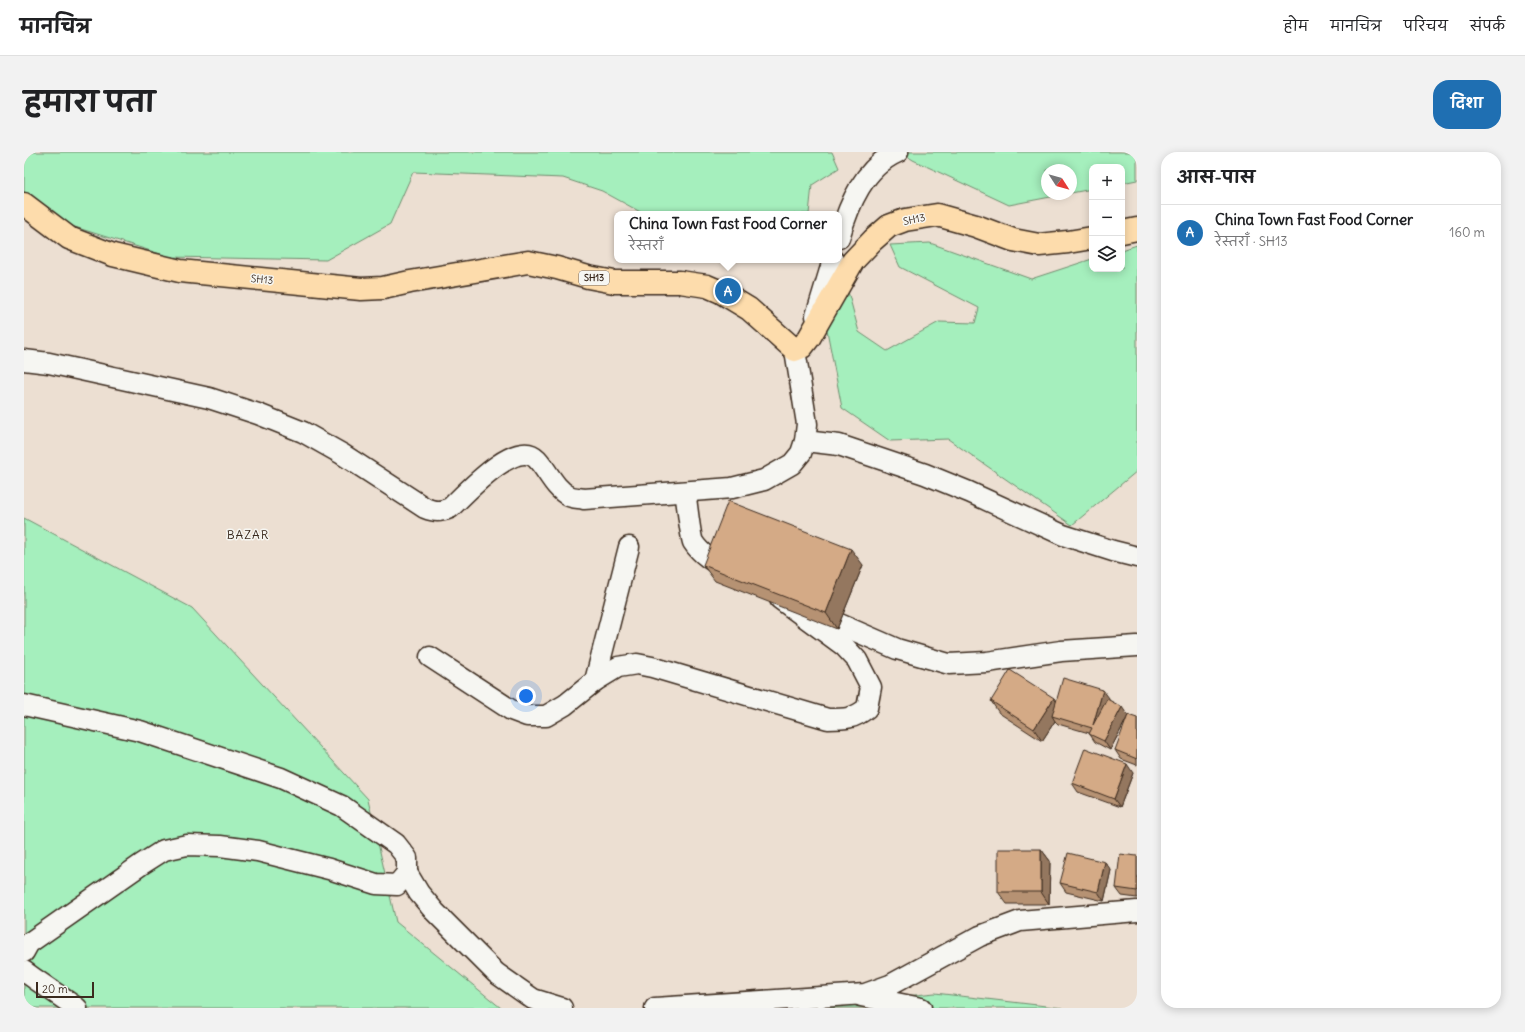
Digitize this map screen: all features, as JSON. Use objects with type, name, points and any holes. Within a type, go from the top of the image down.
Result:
[{"type":"main road","name":"SH13","points":[[24,204],[69,238],[113,255],[180,272],[361,289],[383,288],[528,262],[614,282],[680,282],[707,286],[721,292],[802,344],[853,262],[873,240],[889,226],[905,220],[937,215],[976,226],[1013,240],[1039,245],[1089,238]]},
{"type":"main road","points":[[1125,231],[1137,229]]},
{"type":"street","points":[[842,226],[860,185],[873,169],[887,157],[898,152]]},
{"type":"street","points":[[24,360],[49,363],[201,396],[258,414],[303,432],[342,454],[385,483],[433,512],[441,512],[450,508],[497,464],[521,453],[529,454],[536,458],[554,482],[569,496],[584,499],[732,488],[764,480],[792,464],[801,453],[808,424],[802,344],[832,263]]},
{"type":"street","points":[[805,441],[839,445],[925,474],[969,492],[1063,535],[1137,557]]},
{"type":"street","points":[[685,492],[692,540],[699,550],[712,561],[746,580]]},
{"type":"street","points":[[595,681],[629,547]]},
{"type":"street","points":[[430,657],[511,710],[527,716],[546,716],[565,705],[595,681],[618,667],[637,664],[652,667],[828,719],[842,719],[858,715],[867,708],[871,687],[857,660],[844,646],[770,593],[897,649],[949,664],[987,662],[1061,651],[1137,646]]},
{"type":"street","points":[[24,705],[140,731],[281,778],[342,806],[396,844],[407,858],[407,873],[419,893],[435,912],[496,973],[533,999],[562,1008]]},
{"type":"street","points":[[24,952],[29,943],[142,864],[164,850],[186,845],[220,846],[258,851],[329,869],[376,884],[397,885],[407,873]]},
{"type":"street","points":[[655,1008],[864,994],[890,985],[980,936],[1020,920],[1137,911]]},
{"type":"street","points":[[24,970],[77,1008]]},
{"type":"street","points":[[855,994],[922,1008]]},
{"type":"green space","points":[[24,152],[832,152],[839,168],[812,185],[809,211],[639,211],[602,191],[563,178],[413,172],[390,224],[326,260],[170,257],[24,211]]},
{"type":"green space","points":[[901,152],[1137,152],[1137,180],[1125,182],[1125,164],[1089,164],[1089,190],[1077,192],[1077,164],[1041,164],[1041,199],[1009,205],[913,160]]},
{"type":"green space","points":[[930,243],[1031,279],[1089,260],[1089,272],[1125,272],[1125,249],[1137,245],[1137,471],[1072,525],[948,439],[890,441],[842,408],[824,315],[843,273],[859,332],[887,351],[939,322],[975,323],[979,308],[900,267],[890,245]]},
{"type":"green space","points":[[24,518],[192,608],[368,799],[396,922],[501,1008],[24,1008]]},
{"type":"green space","points":[[935,993],[1063,1008],[786,1008]]},
{"type":"building","points":[[728,501],[851,549],[826,613],[703,565]]},
{"type":"building","points":[[1010,670],[1054,698],[1034,729],[991,701]]},
{"type":"building","points":[[1063,678],[1103,690],[1093,725],[1107,699],[1122,707],[1104,741],[1089,734],[1092,728],[1052,716]]},
{"type":"building","points":[[1128,715],[1137,718],[1137,759],[1115,750]]},
{"type":"building","points":[[1085,748],[1127,764],[1114,799],[1072,783]]},
{"type":"building","points":[[998,849],[1041,849],[1041,892],[998,892]]},
{"type":"building","points":[[1068,853],[1105,862],[1098,892],[1060,883]]},
{"type":"building","points":[[1120,854],[1137,856],[1137,891],[1116,888]]},
{"type":"place","name":"China Town Fast Food Corner","points":[[728,291]]},
{"type":"district","name":"BAZAR","points":[[248,535]]}]
